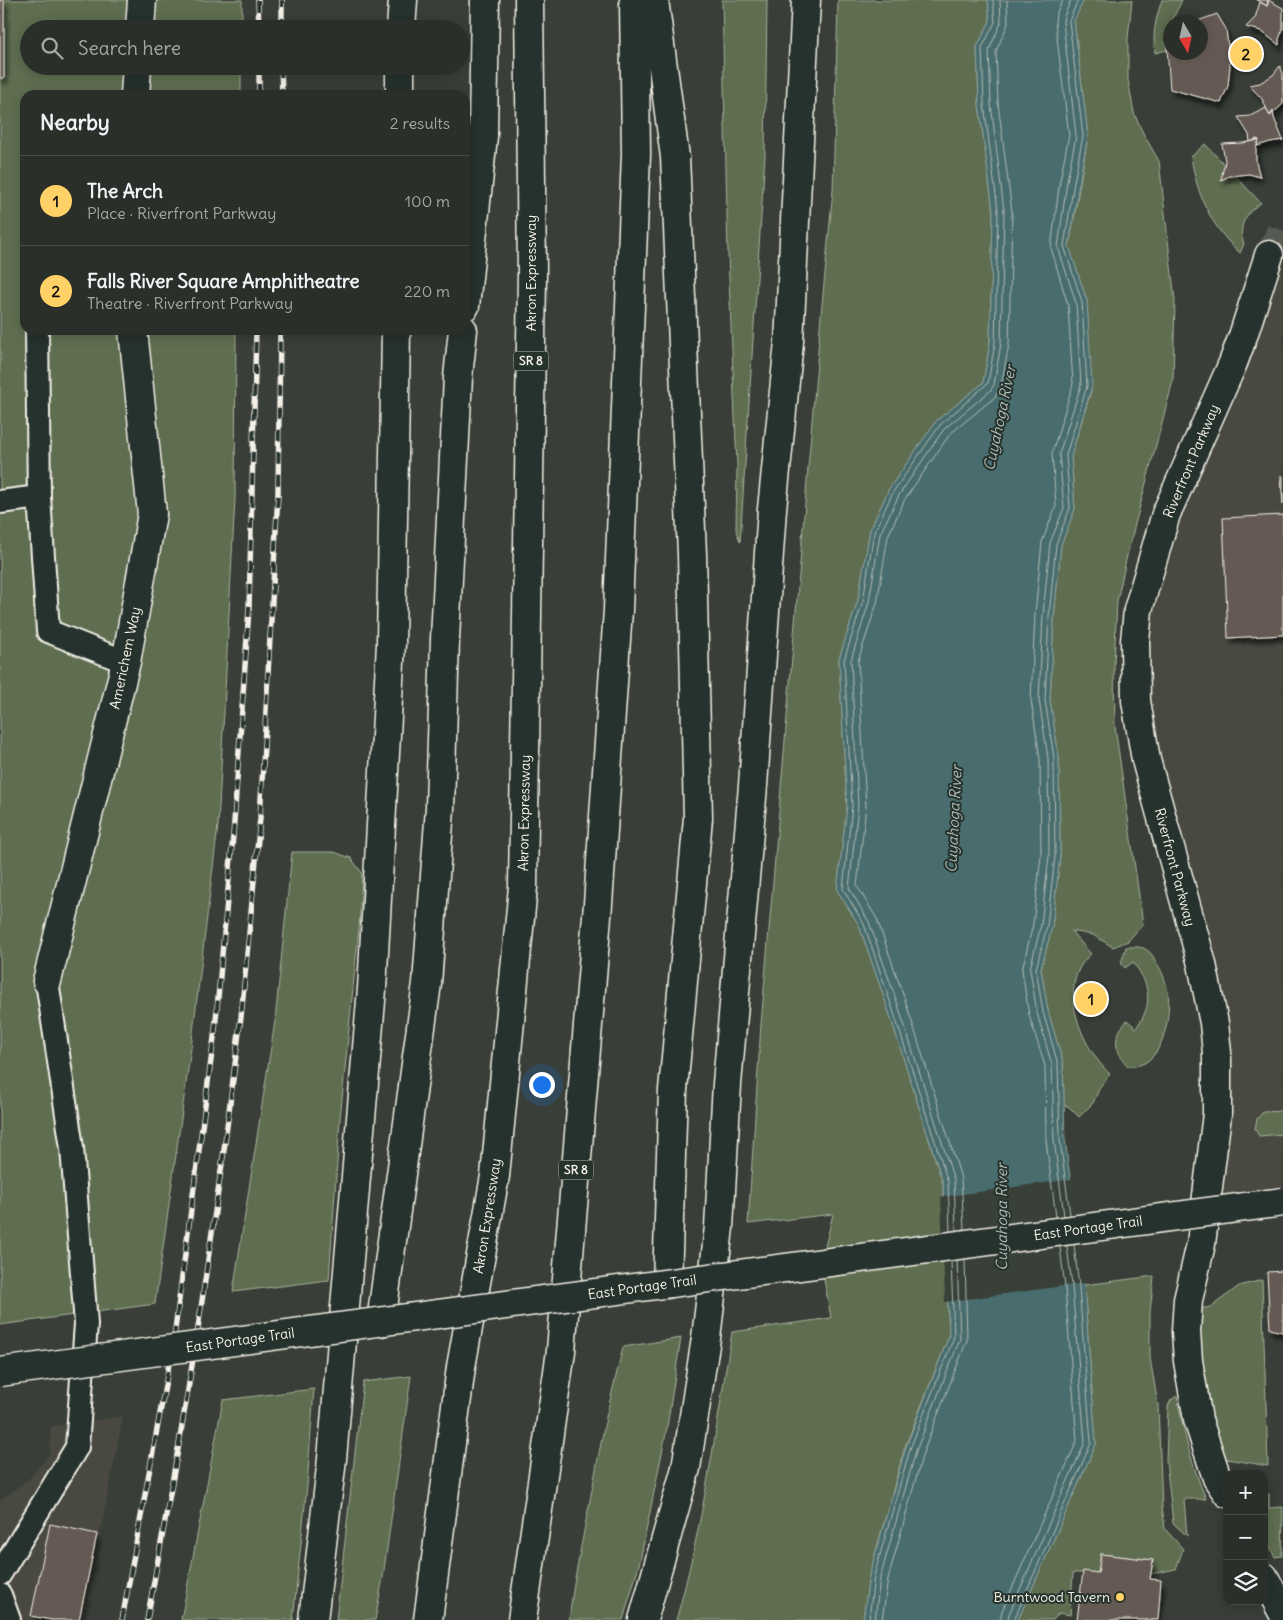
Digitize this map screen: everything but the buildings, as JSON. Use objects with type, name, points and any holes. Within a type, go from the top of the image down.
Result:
[{"type":"main road","points":[[141,20],[142,0]]},
{"type":"main road","points":[[402,20],[403,0]]},
{"type":"main road","points":[[470,259],[483,136],[485,0]]},
{"type":"main road","name":"Akron Expressway","points":[[428,1620],[461,1367],[495,1176],[523,887],[532,274],[529,0]]},
{"type":"main road","name":"SR 8","points":[[522,1620],[561,1352],[598,904],[618,610],[636,154],[634,0]]},
{"type":"main road","points":[[654,0],[675,157],[692,554],[698,818],[673,1090],[667,1284]]},
{"type":"main road","points":[[643,1620],[686,1468],[706,1338],[719,1227],[727,1084],[753,786],[772,509],[789,342],[806,0]]},
{"type":"main road","points":[[135,90],[136,75]]},
{"type":"main road","points":[[400,75],[400,90]]},
{"type":"main road","name":"Riverfront Parkway","points":[[1223,1487],[1217,1478],[1198,1420],[1188,1361],[1186,1331],[1188,1300],[1201,1244],[1217,1114],[1217,1054],[1214,1023],[1202,964],[1146,760],[1136,701],[1135,641],[1138,610],[1166,514],[1244,336],[1269,255]]},
{"type":"main road","name":"Americhem Way","points":[[47,981],[126,662],[152,514],[134,335]]},
{"type":"main road","points":[[313,1620],[332,1459],[372,989],[391,644],[396,335]]},
{"type":"main road","points":[[381,1322],[427,983],[440,808],[444,638],[462,335]]},
{"type":"main road","name":"East Portage Trail","points":[[0,1372],[1283,1202]]},
{"type":"main road","points":[[1268,1585],[1283,1613]]},
{"type":"lane","points":[[37,335],[39,497],[48,631],[126,662]]},
{"type":"lane","points":[[0,502],[39,497]]},
{"type":"lane","points":[[0,1574],[77,1447],[86,1324],[72,1148],[47,981]]},
{"type":"lane","points":[[0,1595],[9,1620]]},
{"type":"shaded area","points":[[1280,261],[1283,263],[1283,1202],[1205,1216],[1217,1053],[1146,760],[1138,610]]},
{"type":"shaded area","points":[[123,1416],[83,1620],[0,1620],[0,1501],[30,1478],[50,1454],[51,1427]]},
{"type":"green space","points":[[0,0],[242,0],[242,20],[20,20],[20,75],[241,75],[241,90],[20,90],[20,335],[236,335],[235,498],[218,826],[191,1048],[155,1304],[0,1325]]},
{"type":"green space","points":[[722,0],[767,0],[765,155],[740,542],[736,530],[737,466],[728,255]]},
{"type":"green space","points":[[838,0],[988,0],[990,21],[977,47],[979,104],[993,211],[990,343],[983,383],[936,421],[889,489],[870,530],[858,600],[839,659],[847,806],[837,890],[859,925],[888,1009],[943,1184],[949,1336],[905,1447],[869,1576],[863,1620],[676,1620],[686,1585],[701,1513],[732,1332],[831,1318],[821,1263],[833,1214],[748,1224],[761,1024],[833,190]]},
{"type":"green space","points":[[1084,0],[1132,0],[1128,38],[1128,80],[1134,113],[1159,161],[1175,301],[1173,381],[1128,551],[1117,601],[1114,665],[1115,726],[1143,924],[1128,941],[1113,947],[1093,935],[1071,931],[1091,954],[1080,967],[1075,982],[1076,1015],[1090,1048],[1110,1074],[1100,1087],[1093,1103],[1079,1117],[1068,1106],[1064,1106],[1063,1063],[1048,1011],[1041,969],[1052,927],[1060,856],[1059,757],[1050,700],[1054,616],[1061,545],[1075,509],[1071,456],[1091,391],[1087,301],[1069,247],[1088,136],[1074,20]]},
{"type":"green space","points":[[1162,0],[1182,0],[1175,15],[1163,15],[1163,51],[1155,53],[1154,39]]},
{"type":"green space","points":[[1205,144],[1261,203],[1244,220],[1242,238],[1244,244],[1240,253],[1213,221],[1201,197],[1191,157]]},
{"type":"green space","points":[[292,852],[334,852],[351,858],[362,873],[359,928],[340,1119],[329,1280],[233,1292],[275,1021]]},
{"type":"green space","points":[[1126,947],[1141,947],[1151,954],[1165,979],[1169,1003],[1166,1027],[1157,1051],[1149,1060],[1140,1065],[1128,1066],[1118,1050],[1118,1035],[1127,1020],[1136,1028],[1146,1011],[1148,995],[1139,970],[1133,962],[1125,968],[1121,963]]},
{"type":"green space","points":[[1283,1111],[1283,1134],[1259,1136],[1255,1129],[1257,1119],[1263,1112]]},
{"type":"green space","points":[[1154,1276],[1150,1312],[1150,1358],[1158,1405],[1162,1506],[1165,1529],[1183,1549],[1176,1569],[1151,1574],[1153,1560],[1101,1554],[1098,1573],[1073,1573],[1070,1615],[1059,1613],[1053,1620],[1018,1620],[1096,1444],[1084,1285]]},
{"type":"green space","points":[[1262,1280],[1268,1466],[1210,1456],[1188,1311],[1211,1307],[1239,1286]]},
{"type":"green space","points":[[681,1338],[666,1433],[640,1561],[623,1620],[569,1620],[574,1583],[606,1417],[623,1347]]},
{"type":"green space","points":[[411,1376],[383,1577],[375,1620],[336,1620],[363,1382]]},
{"type":"green space","points":[[314,1389],[307,1486],[293,1620],[181,1620],[223,1400]]},
{"type":"green space","points":[[1177,1396],[1188,1448],[1206,1499],[1184,1499],[1187,1536],[1173,1523],[1166,1461],[1168,1406],[1171,1400]]},
{"type":"green space","points":[[1268,1494],[1269,1508],[1283,1507],[1282,1556],[1275,1557],[1268,1544]]},
{"type":"water","name":"Cuyahoga River","points":[[988,0],[1084,0],[1074,21],[1088,136],[1069,246],[1087,301],[1092,386],[1071,456],[1075,509],[1061,545],[1054,616],[1050,700],[1059,757],[1060,856],[1052,927],[1041,969],[1048,1011],[1063,1063],[1065,1139],[1084,1285],[1096,1444],[1018,1620],[863,1620],[869,1576],[906,1447],[949,1336],[943,1183],[888,1009],[859,925],[837,890],[847,806],[839,659],[858,600],[870,530],[889,489],[936,421],[983,383],[990,343],[993,211],[979,104],[977,47],[990,21]]},
{"type":"pier","points":[[1073,1179],[1086,1283],[945,1302],[941,1197]]},
{"type":"tunnel","points":[[1269,255],[1283,222]]},
{"type":"railway","points":[[258,0],[259,20]]},
{"type":"railway","points":[[282,0],[282,20]]},
{"type":"railway","points":[[259,75],[259,90]]},
{"type":"railway","points":[[281,75],[282,90]]},
{"type":"railway","points":[[122,1620],[174,1337],[215,1030],[233,836],[249,609],[256,335]]},
{"type":"railway","points":[[147,1620],[197,1335],[241,1017],[260,818],[278,494],[280,335]]},
{"type":"place","name":"Falls River Square Amphitheatre","points":[[1246,54]]},
{"type":"place","name":"The Arch","points":[[1091,999]]},
{"type":"place","name":"Burntwood Tavern","points":[[1120,1597]]}]
